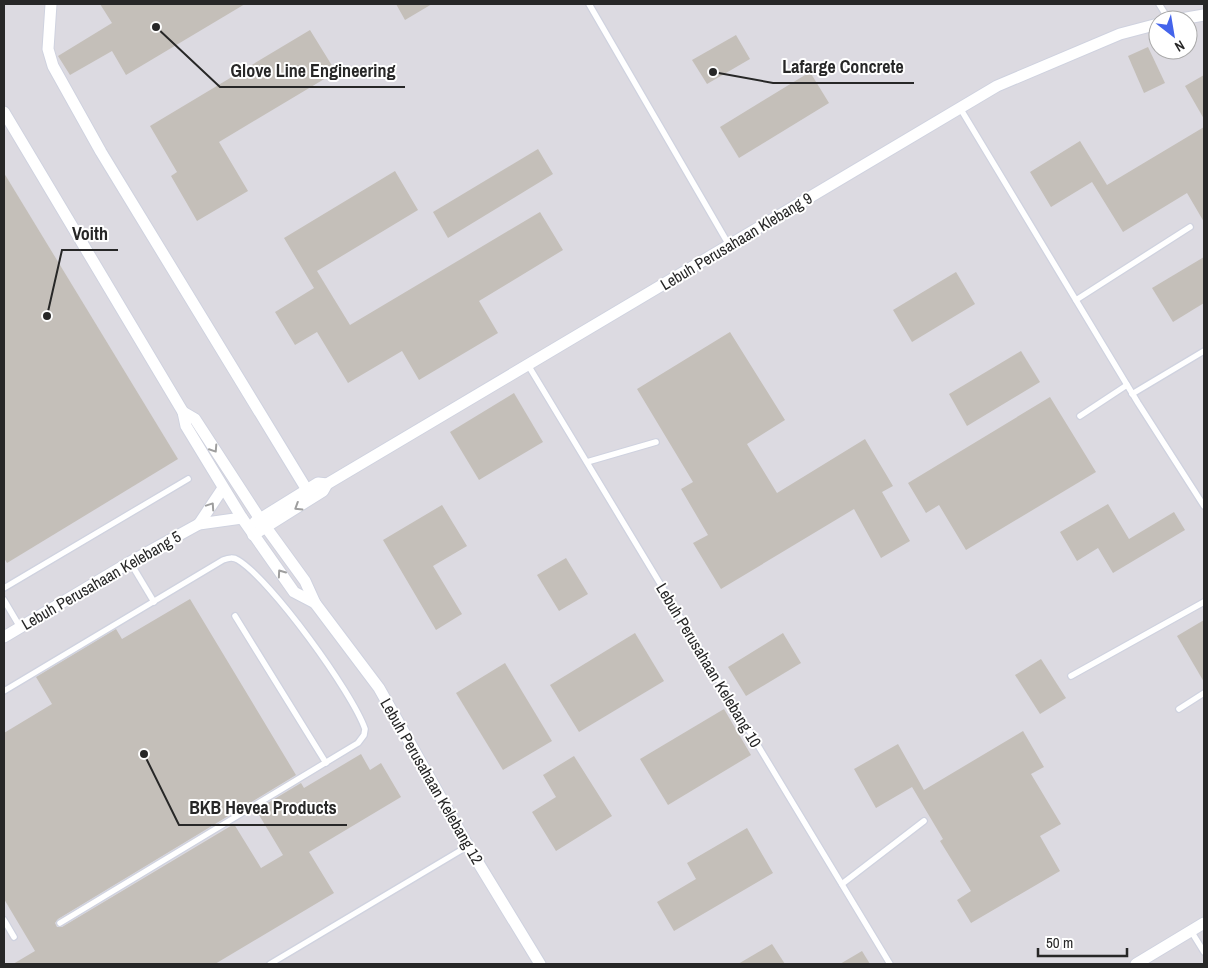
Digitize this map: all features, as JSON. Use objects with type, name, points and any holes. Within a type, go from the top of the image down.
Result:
[{"type":"street","points":[[50,4],[48,49],[53,66],[101,152],[307,490]]},
{"type":"street","name":"Lebuh Perusahaan Klebang 9","points":[[248,527],[263,523],[323,491],[327,484],[997,86],[1120,34],[1148,27]]},
{"type":"street","name":"Lebuh Perusahaan Kelebang 12","points":[[4,112],[183,412],[186,426],[223,488],[294,592],[315,603]]},
{"type":"street","name":"Lebuh Perusahaan Kelebang 12","points":[[183,412],[195,419],[263,523],[305,581],[315,603],[379,688],[468,846],[540,964]]},
{"type":"street","name":"Lebuh Perusahaan Klebang 9","points":[[263,523],[318,483],[327,484]]},
{"type":"street","name":"Lebuh Perusahaan Kelebang 5","points":[[4,637],[130,562],[199,524],[223,488]]},
{"type":"street","name":"Lebuh Perusahaan Kelebang 5","points":[[199,524],[248,527]]},
{"type":"street","points":[[1136,964],[1204,923]]},
{"type":"lane","points":[[589,4],[730,245]]},
{"type":"lane","points":[[960,108],[1132,394],[1204,506]]},
{"type":"lane","points":[[1076,300],[1190,228]]},
{"type":"lane","points":[[1132,394],[1204,351]]},
{"type":"lane","name":"Lebuh Perusahaan Kelebang 10","points":[[528,365],[890,964]]},
{"type":"lane","points":[[1080,416],[1127,385]]},
{"type":"lane","points":[[587,462],[656,442]]},
{"type":"lane","points":[[4,588],[188,479]]},
{"type":"lane","points":[[4,691],[228,558],[237,559],[264,583],[328,664],[363,724],[364,735],[362,740],[60,923]]},
{"type":"lane","points":[[130,562],[154,602]]},
{"type":"lane","points":[[4,600],[20,627]]},
{"type":"lane","points":[[1071,676],[1204,602]]},
{"type":"lane","points":[[235,616],[326,763]]},
{"type":"lane","points":[[1179,709],[1204,693]]},
{"type":"lane","points":[[842,884],[924,821]]},
{"type":"lane","points":[[270,964],[468,846]]},
{"type":"lane","points":[[4,920],[14,937]]},
{"type":"lane","points":[[1191,931],[1204,952]]},
{"type":"shaded area","points":[[4,4],[1204,4],[1204,964],[4,964]]},
{"type":"building","points":[[100,4],[245,4],[126,75],[112,51],[70,75],[58,56],[112,23]]},
{"type":"building","points":[[396,4],[432,4],[405,20]]},
{"type":"building","points":[[310,30],[336,72],[219,142],[248,191],[197,221],[171,176],[177,172],[150,126]]},
{"type":"building","points":[[736,35],[750,59],[707,84],[692,60]]},
{"type":"building","points":[[1148,47],[1148,60],[1154,60],[1165,83],[1144,93],[1128,56]]},
{"type":"building","points":[[810,72],[829,103],[739,158],[720,127]]},
{"type":"building","points":[[1204,75],[1204,119],[1185,86]]},
{"type":"building","points":[[1204,127],[1204,222],[1187,193],[1123,232],[1092,182],[1051,207],[1030,172],[1080,141],[1107,185]]},
{"type":"building","points":[[538,149],[553,174],[448,238],[433,212]]},
{"type":"building","points":[[395,171],[418,210],[317,271],[350,325],[540,212],[563,250],[479,301],[498,333],[419,380],[402,351],[348,383],[317,332],[295,345],[275,312],[314,288],[284,238]]},
{"type":"building","points":[[4,173],[178,459],[7,563],[4,558]]},
{"type":"building","points":[[1204,257],[1204,303],[1173,322],[1152,288]]},
{"type":"building","points":[[956,272],[975,304],[912,342],[893,310]]},
{"type":"building","points":[[730,332],[785,420],[747,444],[777,493],[865,439],[893,486],[882,492],[910,541],[881,558],[854,509],[721,589],[693,543],[708,535],[681,489],[693,482],[637,389]]},
{"type":"building","points":[[1021,351],[1040,382],[967,426],[949,394]]},
{"type":"building","points":[[514,393],[543,442],[479,480],[450,432]]},
{"type":"building","points":[[1050,397],[1096,472],[966,550],[939,505],[926,513],[908,483]]},
{"type":"building","points":[[1108,504],[1129,539],[1174,512],[1185,530],[1113,573],[1098,548],[1077,561],[1060,532]]},
{"type":"building","points":[[442,505],[467,546],[433,566],[462,614],[436,630],[383,540]]},
{"type":"building","points":[[566,558],[588,594],[559,611],[537,575]]},
{"type":"building","points":[[190,599],[296,775],[58,919],[55,923],[57,927],[62,927],[234,824],[261,868],[283,855],[256,810],[301,783],[304,788],[361,754],[370,770],[381,763],[401,797],[309,852],[334,893],[215,964],[13,964],[35,951],[4,899],[4,733],[52,704],[36,677],[116,629],[122,639]]},
{"type":"building","points":[[1204,620],[1204,682],[1177,636]]},
{"type":"building","points":[[635,633],[664,681],[579,732],[550,685]]},
{"type":"building","points":[[783,633],[801,663],[746,696],[728,667]]},
{"type":"building","points":[[1041,659],[1066,698],[1040,714],[1015,675]]},
{"type":"building","points":[[505,663],[552,741],[503,770],[456,693]]},
{"type":"building","points":[[724,709],[751,755],[668,805],[640,759]]},
{"type":"building","points":[[1023,731],[1044,767],[1031,774],[1061,824],[1040,836],[1060,871],[971,923],[957,900],[971,891],[940,841],[943,839],[912,787],[876,808],[854,769],[898,744],[924,790]]},
{"type":"building","points":[[574,756],[612,816],[556,851],[532,812],[556,797],[543,775]]},
{"type":"building","points":[[747,828],[773,873],[674,931],[657,902],[696,879],[687,863]]},
{"type":"building","points":[[772,944],[785,964],[738,964]]},
{"type":"building","points":[[862,951],[870,964],[840,964]]},
{"type":"place","name":"Glove Line Engineering","points":[[156,27]]},
{"type":"place","name":"Lafarge Concrete","points":[[713,72]]},
{"type":"place","name":"Voith","points":[[47,316]]},
{"type":"place","name":"BKB Hevea Products","points":[[144,754]]}]
